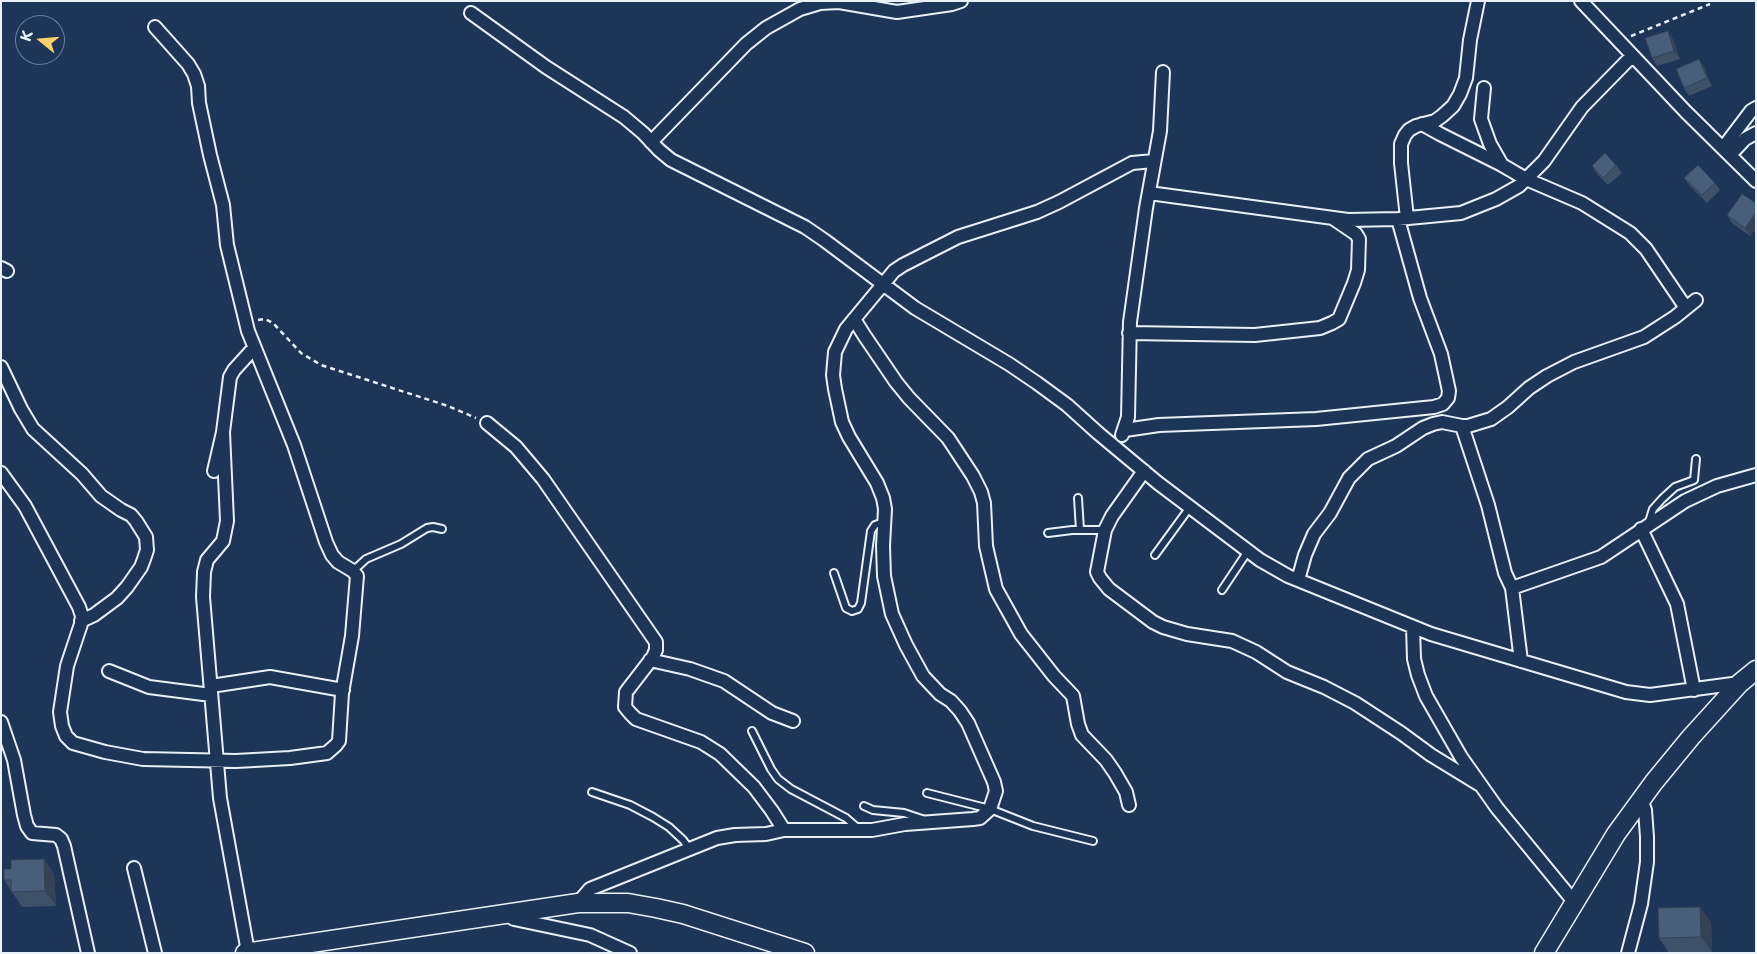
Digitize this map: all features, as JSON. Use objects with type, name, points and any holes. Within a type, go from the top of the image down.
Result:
[{"type":"street","points":[[651,142],[746,44],[766,28],[794,12],[829,2],[897,12],[961,1]]},
{"type":"street","points":[[1125,430],[1158,425],[1316,419],[1434,407],[1443,404],[1448,398],[1449,391],[1441,354],[1420,298],[1402,218],[1401,144],[1410,130],[1422,124],[1435,121],[1442,116],[1453,106],[1460,94],[1466,78],[1470,40],[1478,1]]},
{"type":"street","points":[[1581,1],[1632,56],[1756,181]]},
{"type":"street","points":[[471,13],[546,67],[624,118],[671,160],[805,227],[915,308],[1009,364],[1037,383],[1068,405],[1144,472],[1260,560],[1298,580],[1413,627],[1626,692],[1650,695],[1740,683]]},
{"type":"street","points":[[1,474],[25,506],[80,608],[81,621],[67,666],[60,712],[66,736],[73,743],[122,756],[236,761],[290,758],[327,753],[333,750],[338,741],[343,690],[352,636],[357,576],[353,571],[338,562],[332,555],[326,542],[284,420],[254,348],[226,245],[223,206],[210,155],[198,86],[194,74],[188,64],[155,27]]},
{"type":"street","points":[[1149,193],[1334,219],[1402,218],[1456,213],[1474,208],[1496,199],[1526,179],[1544,161],[1582,107],[1632,56]]},
{"type":"street","points":[[1116,448],[1125,430],[1128,417],[1129,333],[1135,278],[1160,131],[1163,72]]},
{"type":"street","points":[[1484,88],[1481,118],[1490,144],[1502,165]]},
{"type":"street","points":[[1726,152],[1751,111],[1756,108]]},
{"type":"street","points":[[1298,580],[1305,555],[1314,534],[1330,513],[1349,478],[1360,466],[1423,428],[1433,424],[1442,422],[1462,426],[1491,419],[1529,388],[1548,376],[1574,362],[1644,337],[1667,323],[1691,304],[1646,249],[1630,234],[1582,203],[1526,179],[1422,124]]},
{"type":"street","points":[[1726,152],[1756,133]]},
{"type":"street","points":[[578,903],[590,889],[717,838],[766,834],[784,830],[862,831],[930,822],[973,819],[980,818],[990,808],[996,791],[994,782],[968,723],[956,706],[924,676],[906,645],[892,614],[884,576],[883,498],[877,483],[849,438],[842,422],[835,389],[833,362],[835,352],[841,337],[854,319],[899,268],[941,244],[958,237],[1037,212],[1132,163],[1154,161]]},
{"type":"street","points":[[1129,333],[1255,335],[1320,328],[1340,319],[1358,270],[1358,239],[1356,234],[1334,219]]},
{"type":"street","points":[[854,319],[908,398],[948,438],[973,476],[982,492],[986,546],[996,589],[1021,634],[1054,676],[1073,696],[1082,735],[1106,760],[1115,773],[1126,792],[1129,805]]},
{"type":"street","points":[[214,471],[230,377],[254,348]]},
{"type":"street","points":[[1,366],[21,409],[33,429],[82,474],[101,496],[131,515],[146,537],[147,550],[141,567],[127,587],[110,603],[81,621]]},
{"type":"street","points":[[486,423],[516,448],[544,479],[656,642],[656,650],[626,692],[625,707],[636,719],[701,742],[720,754],[754,787],[772,810],[784,830]]},
{"type":"street","points":[[1462,426],[1488,505],[1505,573],[1512,588],[1521,661]]},
{"type":"street","points":[[222,432],[227,521],[223,541],[207,560],[204,572],[203,597],[220,798],[247,953],[578,903],[628,903],[656,908],[683,914],[805,953]]},
{"type":"street","points":[[1144,472],[1112,516],[1105,530],[1097,572],[1109,589],[1153,622],[1174,632],[1232,641],[1256,652],[1287,672],[1324,687],[1355,703],[1480,786]]},
{"type":"street","points":[[1512,588],[1601,557],[1685,501],[1730,482],[1756,475]]},
{"type":"street","points":[[1644,527],[1677,604],[1694,690]]},
{"type":"street","points":[[1413,627],[1414,659],[1426,696],[1460,758],[1480,786],[1575,903]]},
{"type":"street","points":[[650,660],[690,669],[724,681],[772,713],[792,721]]},
{"type":"street","points":[[1544,953],[1616,834],[1641,799],[1691,737],[1740,683],[1756,670]]},
{"type":"street","points":[[109,671],[149,687],[211,690],[270,677],[343,690]]},
{"type":"street","points":[[1,722],[14,760],[24,815],[28,826],[32,833],[56,834],[64,846],[88,953]]},
{"type":"street","points":[[1628,953],[1641,904],[1647,862],[1646,819],[1641,799]]},
{"type":"street","points":[[134,868],[155,953]]},
{"type":"street","points":[[504,913],[514,919],[590,935],[630,953]]},
{"type":"lane","points":[[1644,527],[1653,509],[1662,498],[1674,488],[1694,480],[1696,459]]},
{"type":"lane","points":[[1078,498],[1080,530]]},
{"type":"lane","points":[[1155,555],[1190,507]]},
{"type":"lane","points":[[834,573],[846,608],[852,611],[858,609],[861,603],[871,531],[875,525],[884,522]]},
{"type":"lane","points":[[353,571],[366,559],[401,544],[428,528],[442,529]]},
{"type":"lane","points":[[1048,533],[1105,530]]},
{"type":"lane","points":[[1222,590],[1248,551]]},
{"type":"lane","points":[[752,731],[778,779],[846,818],[862,831]]},
{"type":"lane","points":[[592,792],[630,805],[653,817],[669,827],[689,848]]},
{"type":"lane","points":[[927,793],[990,808],[1033,826],[1093,841]]},
{"type":"lane","points":[[864,806],[873,810],[918,816],[930,822]]},
{"type":"path","points":[[1619,42],[1710,4]]},
{"type":"path","points":[[246,322],[262,319],[269,320],[302,353],[321,365],[448,406],[486,423]]},
{"type":"building","points":[[1668,31],[1674,51],[1652,58],[1645,38]]},
{"type":"building","points":[[1699,59],[1707,78],[1684,88],[1676,69]]},
{"type":"building","points":[[1605,153],[1616,165],[1603,178],[1592,166]]},
{"type":"building","points":[[1698,165],[1715,183],[1702,195],[1684,178]]},
{"type":"building","points":[[1742,194],[1756,203],[1756,213],[1745,228],[1727,215]]},
{"type":"building","points":[[44,859],[45,891],[11,892],[11,880],[4,880],[4,869],[11,869],[11,860]]},
{"type":"building","points":[[1700,907],[1701,937],[1659,938],[1658,908]]}]
